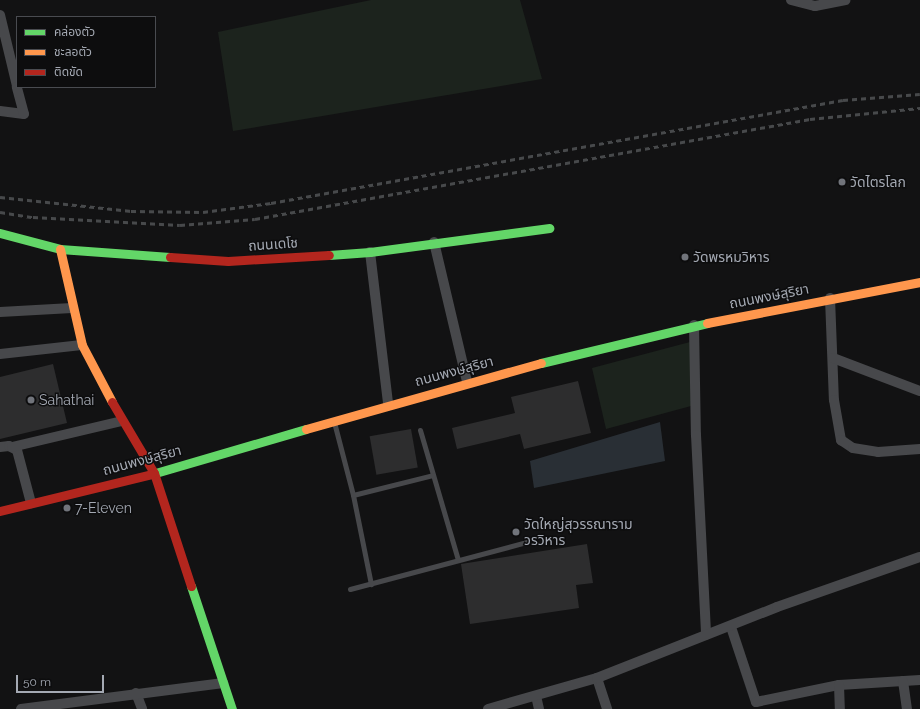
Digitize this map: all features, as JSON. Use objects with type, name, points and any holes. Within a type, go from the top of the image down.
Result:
[{"type":"street","points":[[796,1],[815,6],[845,0]]},
{"type":"street","points":[[0,15],[16,83]]},
{"type":"street","points":[[0,111],[24,114],[17,88]]},
{"type":"street","name":"ถนนเดโช","points":[[0,233],[60,248],[228,261],[370,252],[434,242],[549,228]]},
{"type":"street","points":[[434,242],[467,382]]},
{"type":"street","points":[[60,248],[72,308],[82,345],[122,421],[154,472],[232,709]]},
{"type":"street","points":[[370,252],[388,403]]},
{"type":"street","name":"ถนนพงษ์สุริยา","points":[[0,511],[154,472],[388,403],[694,325],[920,282]]},
{"type":"street","points":[[830,298],[834,400],[837,425],[843,443],[853,448],[878,452],[920,449]]},
{"type":"street","points":[[0,312],[72,308]]},
{"type":"street","points":[[694,325],[696,434],[706,635]]},
{"type":"street","points":[[0,354],[82,345]]},
{"type":"street","points":[[832,358],[920,391]]},
{"type":"street","points":[[0,447],[12,447],[122,421]]},
{"type":"street","points":[[12,447],[20,459],[31,504]]},
{"type":"street","points":[[488,709],[597,678],[706,635],[732,627],[777,607],[920,557]]},
{"type":"street","points":[[732,627],[754,706],[839,684],[920,680]]},
{"type":"street","points":[[597,678],[607,709]]},
{"type":"street","points":[[903,681],[907,709]]},
{"type":"street","points":[[21,709],[223,683]]},
{"type":"street","points":[[839,684],[840,709]]},
{"type":"street","points":[[136,693],[142,709]]},
{"type":"street","points":[[536,696],[539,709]]},
{"type":"lane","points":[[334,419],[353,495],[371,584]]},
{"type":"lane","points":[[420,430],[458,560]]},
{"type":"lane","points":[[353,495],[433,475]]},
{"type":"lane","points":[[350,590],[527,542]]},
{"type":"shaded area","points":[[371,0],[520,0],[542,79],[233,131],[218,32]]},
{"type":"shaded area","points":[[690,342],[691,406],[606,429],[592,368]]},
{"type":"shaded area","points":[[660,422],[665,461],[534,488],[530,461]]},
{"type":"building","name":"Sahathai","points":[[53,364],[67,423],[0,439],[0,377]]},
{"type":"building","points":[[578,381],[591,433],[524,449],[520,434],[457,449],[452,428],[515,413],[511,397]]},
{"type":"building","points":[[411,429],[418,467],[376,475],[370,436]]},
{"type":"building","points":[[587,544],[593,583],[576,585],[579,608],[470,624],[461,564]]},
{"type":"railway","points":[[0,197],[131,211],[203,212],[271,203],[843,100],[920,94]]},
{"type":"railway","points":[[0,212],[33,217],[180,225],[255,219],[810,119],[920,108]]},
{"type":"traffic: fast","points":[[329,255],[370,252],[549,228]]},
{"type":"traffic: fast","points":[[0,233],[60,249],[170,257]]},
{"type":"traffic: fast","points":[[541,363],[707,323]]},
{"type":"traffic: fast","points":[[152,474],[306,429]]},
{"type":"traffic: fast","points":[[191,586],[232,709]]},
{"type":"traffic: slow","points":[[60,249],[82,345],[112,402]]},
{"type":"traffic: slow","points":[[707,323],[920,282]]},
{"type":"traffic: slow","points":[[306,429],[541,363]]},
{"type":"traffic: jam","points":[[170,257],[228,261],[329,255]]},
{"type":"traffic: jam","points":[[112,402],[154,473],[191,586]]},
{"type":"traffic: jam","points":[[0,511],[152,474]]},
{"type":"place","name":"วัดไตรโลก","points":[[842,182]]},
{"type":"place","name":"วัดพรหมวิหาร","points":[[685,257]]},
{"type":"place","name":"Sahathai","points":[[31,400]]},
{"type":"place","name":"7-Eleven","points":[[67,508]]},
{"type":"place","name":"วัดใหญ่สุวรรณาราม วรวิหาร","points":[[516,532]]}]
